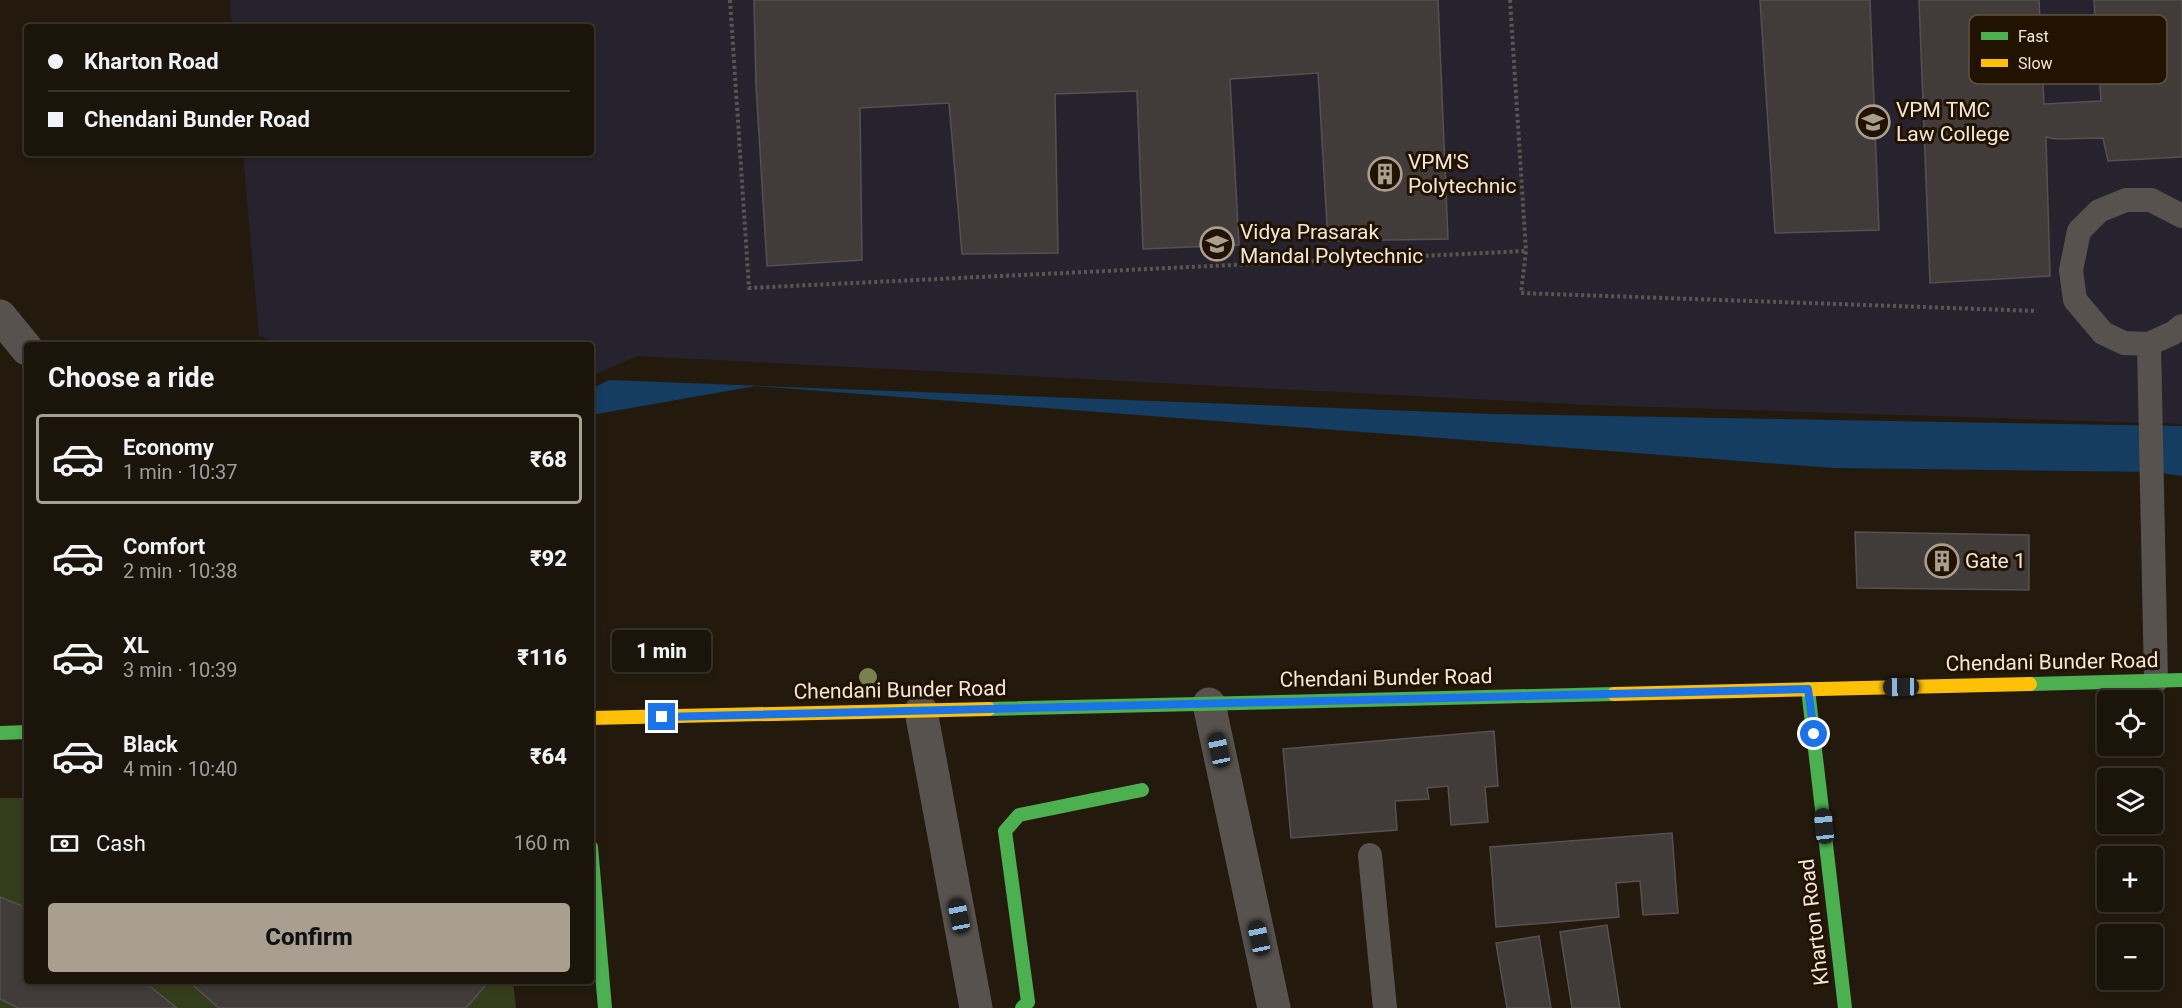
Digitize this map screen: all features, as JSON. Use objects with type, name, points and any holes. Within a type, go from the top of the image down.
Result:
[{"type":"main road","name":"Chendani Bunder Road","points":[[594,718],[2182,680]]},
{"type":"main road","name":"Kharton Road","points":[[1808,689],[1845,1008]]},
{"type":"main road","points":[[0,733],[24,732]]},
{"type":"main road","points":[[1022,1008],[1028,1002],[1005,831],[1019,815],[1142,790]]},
{"type":"main road","points":[[594,882],[605,1008]]},
{"type":"street","points":[[0,316],[24,345]]},
{"type":"street","points":[[1209,704],[1274,1008]]},
{"type":"street","points":[[921,711],[976,1008]]},
{"type":"lane","points":[[2182,216],[2151,200],[2126,200],[2099,211],[2079,231],[2071,270],[2075,300],[2103,333],[2124,343],[2149,344],[2173,333],[2182,326]]},
{"type":"lane","points":[[2149,344],[2156,681]]},
{"type":"lane","points":[[1370,855],[1385,1008]]},
{"type":"path","points":[[730,0],[749,288],[1526,251]]},
{"type":"path","points":[[1510,0],[1526,251],[1521,293],[2043,311]]},
{"type":"shaded area","name":"Vidya Prasarak Mandal Polytechnic","points":[[230,0],[2182,0],[2182,424],[1589,405],[637,356],[594,375],[594,342],[276,342],[259,336],[243,156],[594,156],[594,24],[232,24]]},
{"type":"green space","points":[[0,798],[24,798],[24,984],[513,984],[516,1008],[0,1008]]},
{"type":"water","points":[[609,380],[1492,414],[2182,426],[2182,476],[2153,472],[1834,468],[756,386],[594,414],[594,388]]},
{"type":"building","name":"VPM'S Polytechnic","points":[[754,0],[1438,0],[1448,239],[1328,241],[1318,73],[1230,79],[1239,245],[1143,249],[1137,91],[1055,94],[1058,253],[962,254],[949,103],[860,108],[862,260],[767,266],[756,85]]},
{"type":"building","points":[[1760,0],[1870,0],[1879,230],[1775,233]]},
{"type":"building","points":[[1919,0],[2039,0],[2040,15],[1969,15],[1969,84],[2043,84],[2044,104],[2101,101],[2100,84],[2167,84],[2167,15],[2095,15],[2094,0],[2182,0],[2182,157],[2108,161],[2103,138],[2055,139],[2046,137],[2050,276],[1930,283]]},
{"type":"building","name":"Gate 1","points":[[1855,532],[2029,535],[2029,590],[1857,588]]},
{"type":"building","points":[[1494,731],[1498,786],[1485,787],[1488,822],[1451,825],[1448,786],[1427,788],[1429,799],[1395,801],[1397,830],[1291,838],[1283,749]]},
{"type":"building","points":[[1672,833],[1678,913],[1643,915],[1640,881],[1616,883],[1619,917],[1496,927],[1490,847]]},
{"type":"building","points":[[0,897],[24,907],[24,984],[147,984],[177,1008],[18,1008],[0,999]]},
{"type":"building","points":[[1607,925],[1620,1008],[1572,1008],[1560,932]]},
{"type":"building","points":[[1539,936],[1551,1008],[1507,1008],[1496,943]]},
{"type":"building","points":[[191,984],[483,984],[485,986],[466,1008],[219,1008]]},
{"type":"traffic: fast","points":[[2030,684],[2182,680]]},
{"type":"traffic: fast","points":[[1808,689],[1845,1008]]},
{"type":"traffic: fast","points":[[989,709],[1614,694]]},
{"type":"traffic: fast","points":[[0,733],[24,732]]},
{"type":"traffic: fast","points":[[1022,1008],[1028,1002],[1005,831],[1019,815],[1142,790]]},
{"type":"traffic: fast","points":[[594,882],[605,1008]]},
{"type":"traffic: slow","points":[[1614,694],[2030,684]]},
{"type":"traffic: slow","points":[[594,718],[989,709]]},
{"type":"place","name":"VPM TMC Law College","points":[[1873,122]]},
{"type":"place","name":"VPM'S Polytechnic","points":[[1385,174]]},
{"type":"place","name":"Vidya Prasarak Mandal Polytechnic","points":[[1217,244]]},
{"type":"place","name":"Gate 1","points":[[1942,561]]},
{"type":"route","points":[[662,717],[1808,689],[1814,734]]}]
